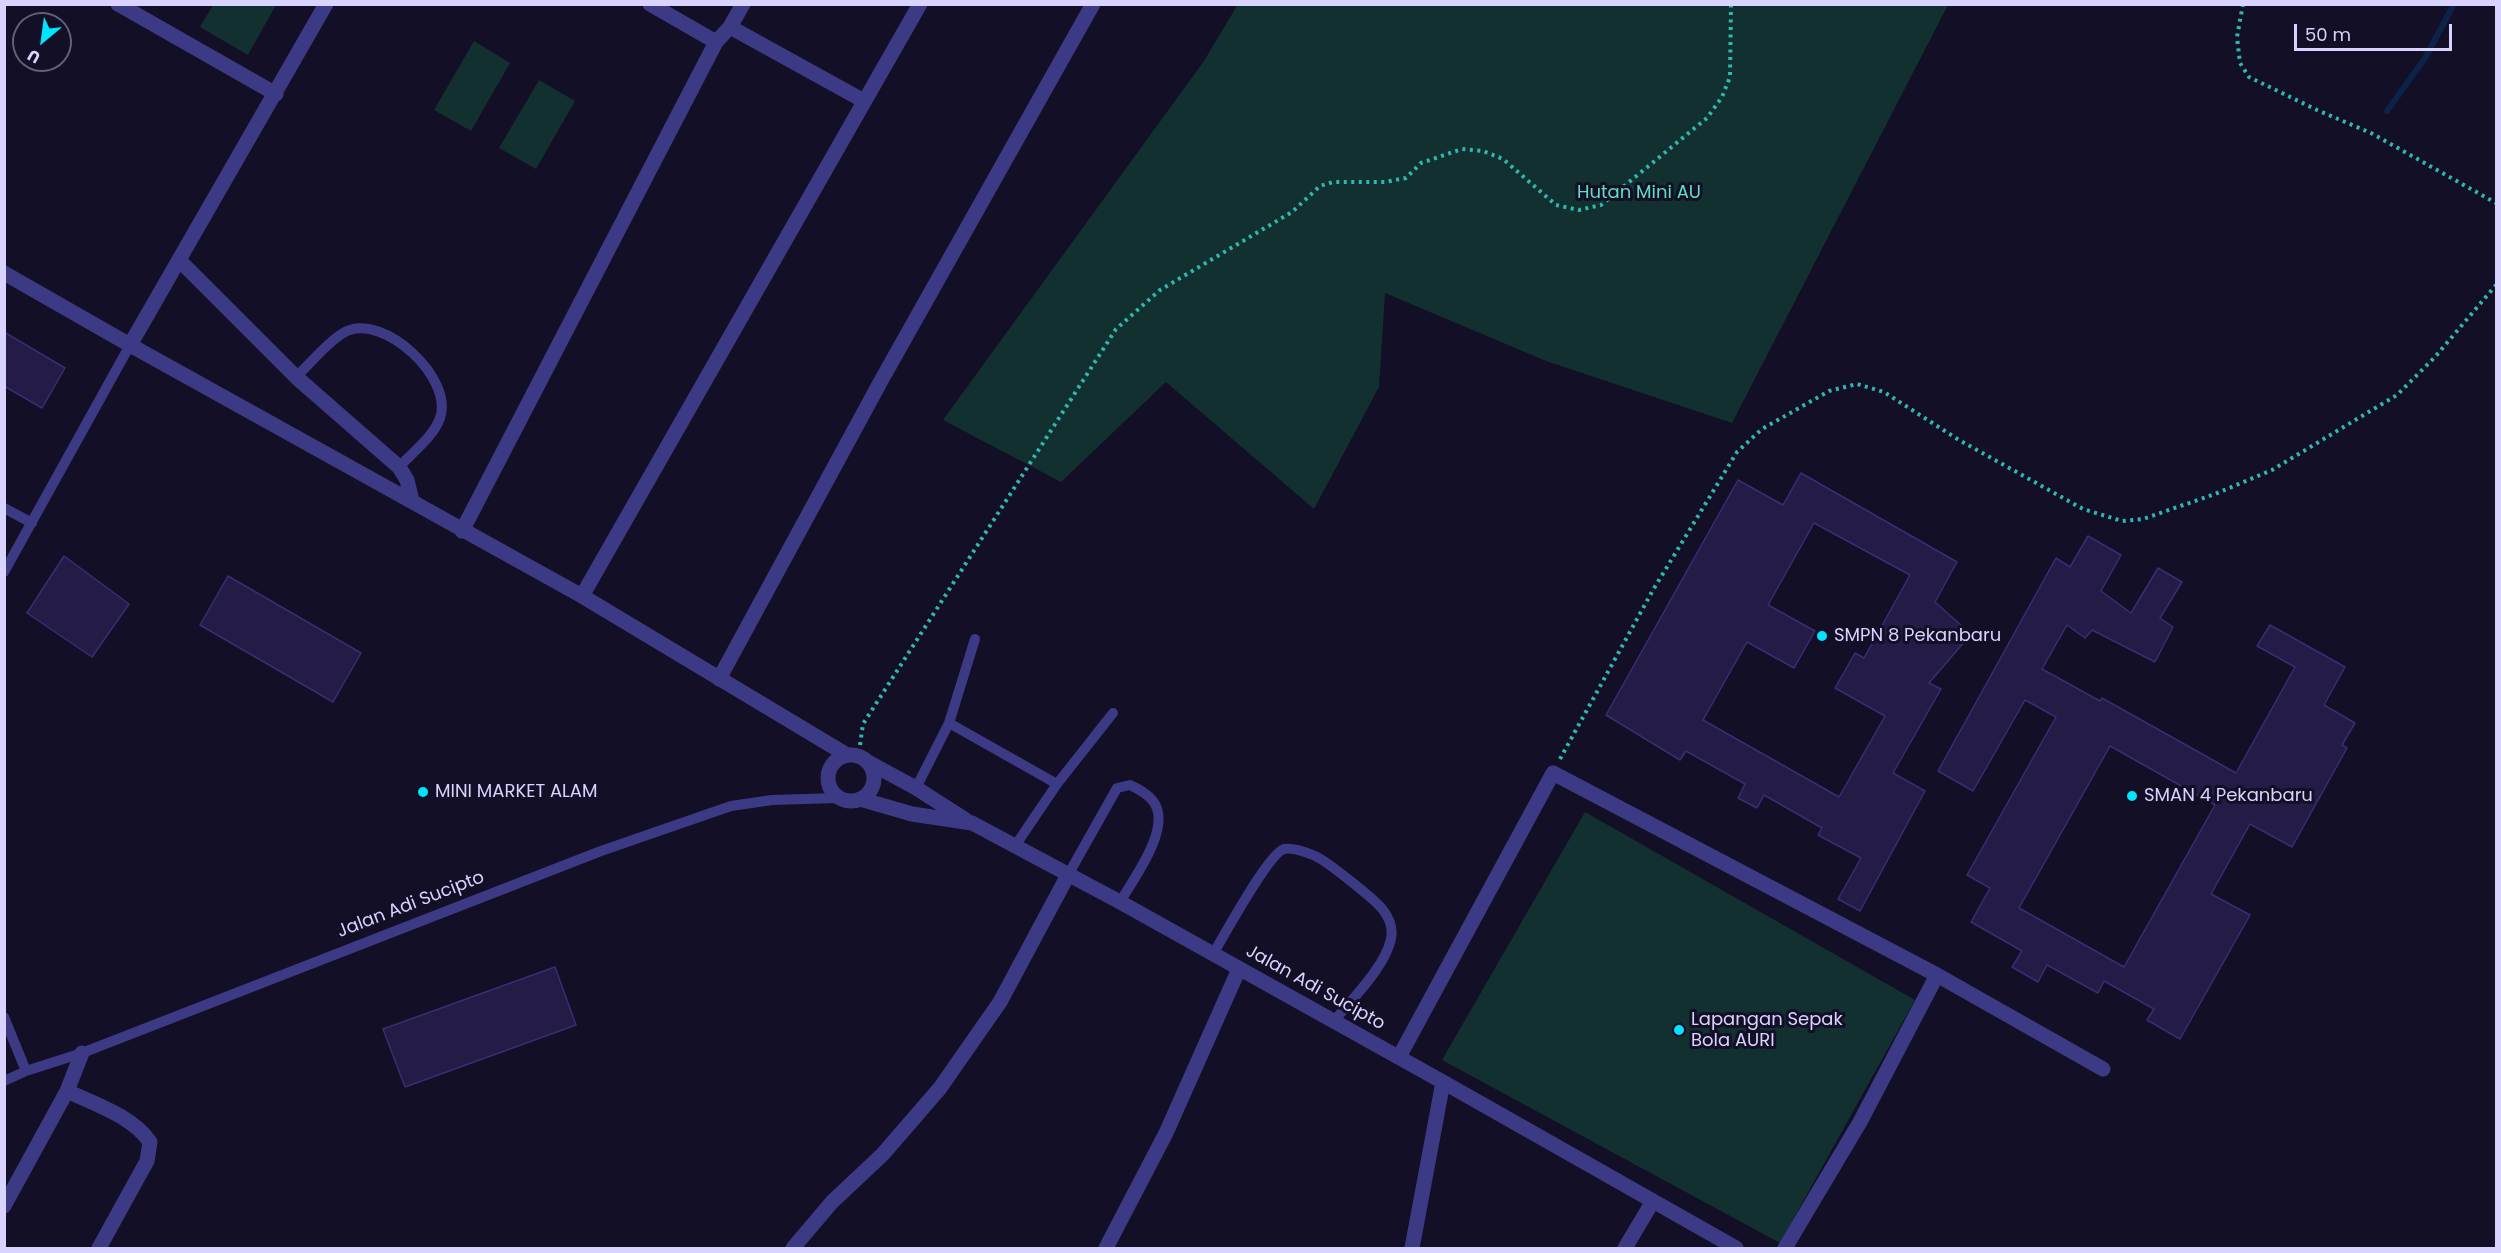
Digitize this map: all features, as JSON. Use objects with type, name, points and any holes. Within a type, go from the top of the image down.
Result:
[{"type":"street","points":[[118,4],[276,94]]},
{"type":"street","points":[[130,345],[326,4]]},
{"type":"street","points":[[650,4],[716,42]]},
{"type":"street","points":[[462,531],[716,42],[730,27],[743,4]]},
{"type":"street","points":[[582,596],[920,4]]},
{"type":"street","points":[[719,679],[882,379],[1093,4]]},
{"type":"street","points":[[730,27],[864,101]]},
{"type":"street","points":[[179,260],[296,377],[399,468],[407,480],[412,501]]},
{"type":"street","points":[[4,273],[582,596],[719,679],[858,758],[916,788],[972,823]]},
{"type":"street","points":[[858,758],[874,776],[874,783],[866,796],[860,799],[853,801],[838,798],[833,792],[828,777],[834,763],[858,758]]},
{"type":"street","points":[[1399,1058],[1553,773],[1937,975],[2103,1069]]},
{"type":"street","name":"Jalan Adi Sucipto","points":[[860,799],[912,814],[972,823],[1334,1021],[1736,1248]]},
{"type":"street","points":[[793,1248],[832,1203],[883,1154],[940,1088],[1000,1002],[1068,875]]},
{"type":"street","points":[[1106,1248],[1166,1133],[1239,969]]},
{"type":"street","points":[[1785,1248],[1860,1122],[1937,975]]},
{"type":"street","points":[[4,1206],[67,1092],[82,1053]]},
{"type":"street","points":[[1412,1248],[1443,1082]]},
{"type":"street","points":[[67,1092],[106,1108],[140,1130],[150,1142],[147,1161],[99,1248]]},
{"type":"street","points":[[1625,1248],[1653,1201]]},
{"type":"lane","points":[[296,377],[339,337],[356,328],[391,337],[412,352],[437,384],[442,399],[440,418],[431,432],[399,468]]},
{"type":"lane","points":[[4,572],[130,345]]},
{"type":"lane","points":[[4,508],[32,523]]},
{"type":"lane","points":[[916,788],[949,723],[975,639]]},
{"type":"lane","points":[[1015,846],[1057,784],[1113,713]]},
{"type":"lane","points":[[949,723],[1057,784]]},
{"type":"lane","points":[[1068,875],[1117,788],[1130,785],[1148,795],[1154,802],[1159,812],[1160,823],[1151,847],[1120,903]]},
{"type":"lane","name":"Jalan Adi Sucipto","points":[[4,1081],[26,1071],[82,1053],[601,851],[731,806],[772,800],[838,798]]},
{"type":"lane","points":[[1213,954],[1261,874],[1275,856],[1284,849],[1295,850],[1318,858],[1382,908],[1391,924],[1391,938],[1384,957],[1334,1021]]},
{"type":"lane","points":[[4,1017],[26,1071]]},
{"type":"path","points":[[858,758],[863,724],[1116,329],[1139,306],[1160,290],[1292,212],[1320,186],[1332,182],[1385,182],[1406,178],[1421,163],[1462,149],[1483,151],[1503,159],[1556,205],[1579,210],[1601,205],[1707,118],[1722,97],[1730,77],[1731,4]]},
{"type":"path","points":[[2243,4],[2237,37],[2240,63],[2249,77],[2371,133],[2496,204]]},
{"type":"path","points":[[1553,773],[1653,590],[1737,452],[1762,429],[1829,391],[1857,384],[1884,392],[1959,440],[2083,509],[2122,521],[2143,519],[2215,495],[2272,470],[2397,395],[2435,357],[2496,285]]},
{"type":"green space","name":"Hutan Mini AU","points":[[1238,4],[1948,5],[1732,423],[1546,361],[1385,293],[1379,387],[1314,509],[1166,382],[1061,482],[943,420],[1204,61]]},
{"type":"green space","points":[[213,5],[276,5],[248,55],[200,27]]},
{"type":"green space","points":[[474,41],[510,63],[471,131],[434,110]]},
{"type":"green space","points":[[539,80],[575,101],[536,169],[499,148]]},
{"type":"green space","name":"Lapangan Sepak Bola AURI","points":[[1585,812],[1915,1000],[1780,1243],[1442,1060]]},
{"type":"building","points":[[4,332],[65,368],[42,408],[4,386]]},
{"type":"building","points":[[1801,473],[1957,562],[1935,602],[1971,634],[1929,683],[1941,689],[1893,773],[1925,791],[1860,911],[1838,899],[1861,858],[1818,835],[1822,828],[1764,795],[1757,808],[1738,798],[1745,784],[1686,751],[1680,760],[1606,715],[1738,480],[1783,505]],"holes":[[[1814,523],[1910,575],[1864,658],[1855,653],[1835,688],[1885,716],[1839,797],[1703,720],[1747,642],[1794,668],[1815,631],[1768,605]]]},
{"type":"building","points":[[2088,536],[2121,555],[2101,591],[2131,613],[2158,568],[2182,582],[2160,618],[2173,627],[2155,662],[2092,630],[2085,638],[2067,625],[2042,669],[2100,701],[2102,698],[2236,773],[2295,667],[2257,646],[2270,625],[2345,667],[2324,705],[2355,723],[2342,745],[2347,748],[2292,847],[2250,824],[2211,894],[2250,915],[2180,1039],[2147,1020],[2154,1009],[2104,981],[2098,993],[2047,965],[2038,982],[2012,967],[2022,951],[1971,922],[1990,888],[1967,875],[2056,717],[2025,700],[1973,791],[1938,771],[2056,558],[2070,567]],"holes":[[[2110,746],[2215,805],[2124,967],[2019,908]]]},
{"type":"building","points":[[64,556],[129,604],[92,657],[27,613]]},
{"type":"building","points":[[228,576],[361,653],[333,702],[200,625]]},
{"type":"building","points":[[555,967],[576,1025],[405,1087],[383,1029]]},
{"type":"waterway","points":[[2387,111],[2425,58],[2454,4]]},
{"type":"place","name":"SMPN 8 Pekanbaru","points":[[1822,636]]},
{"type":"place","name":"MINI MARKET ALAM","points":[[423,792]]},
{"type":"place","name":"SMAN 4 Pekanbaru","points":[[2132,796]]},
{"type":"place","name":"Lapangan Sepak Bola AURI","points":[[1679,1030]]}]
